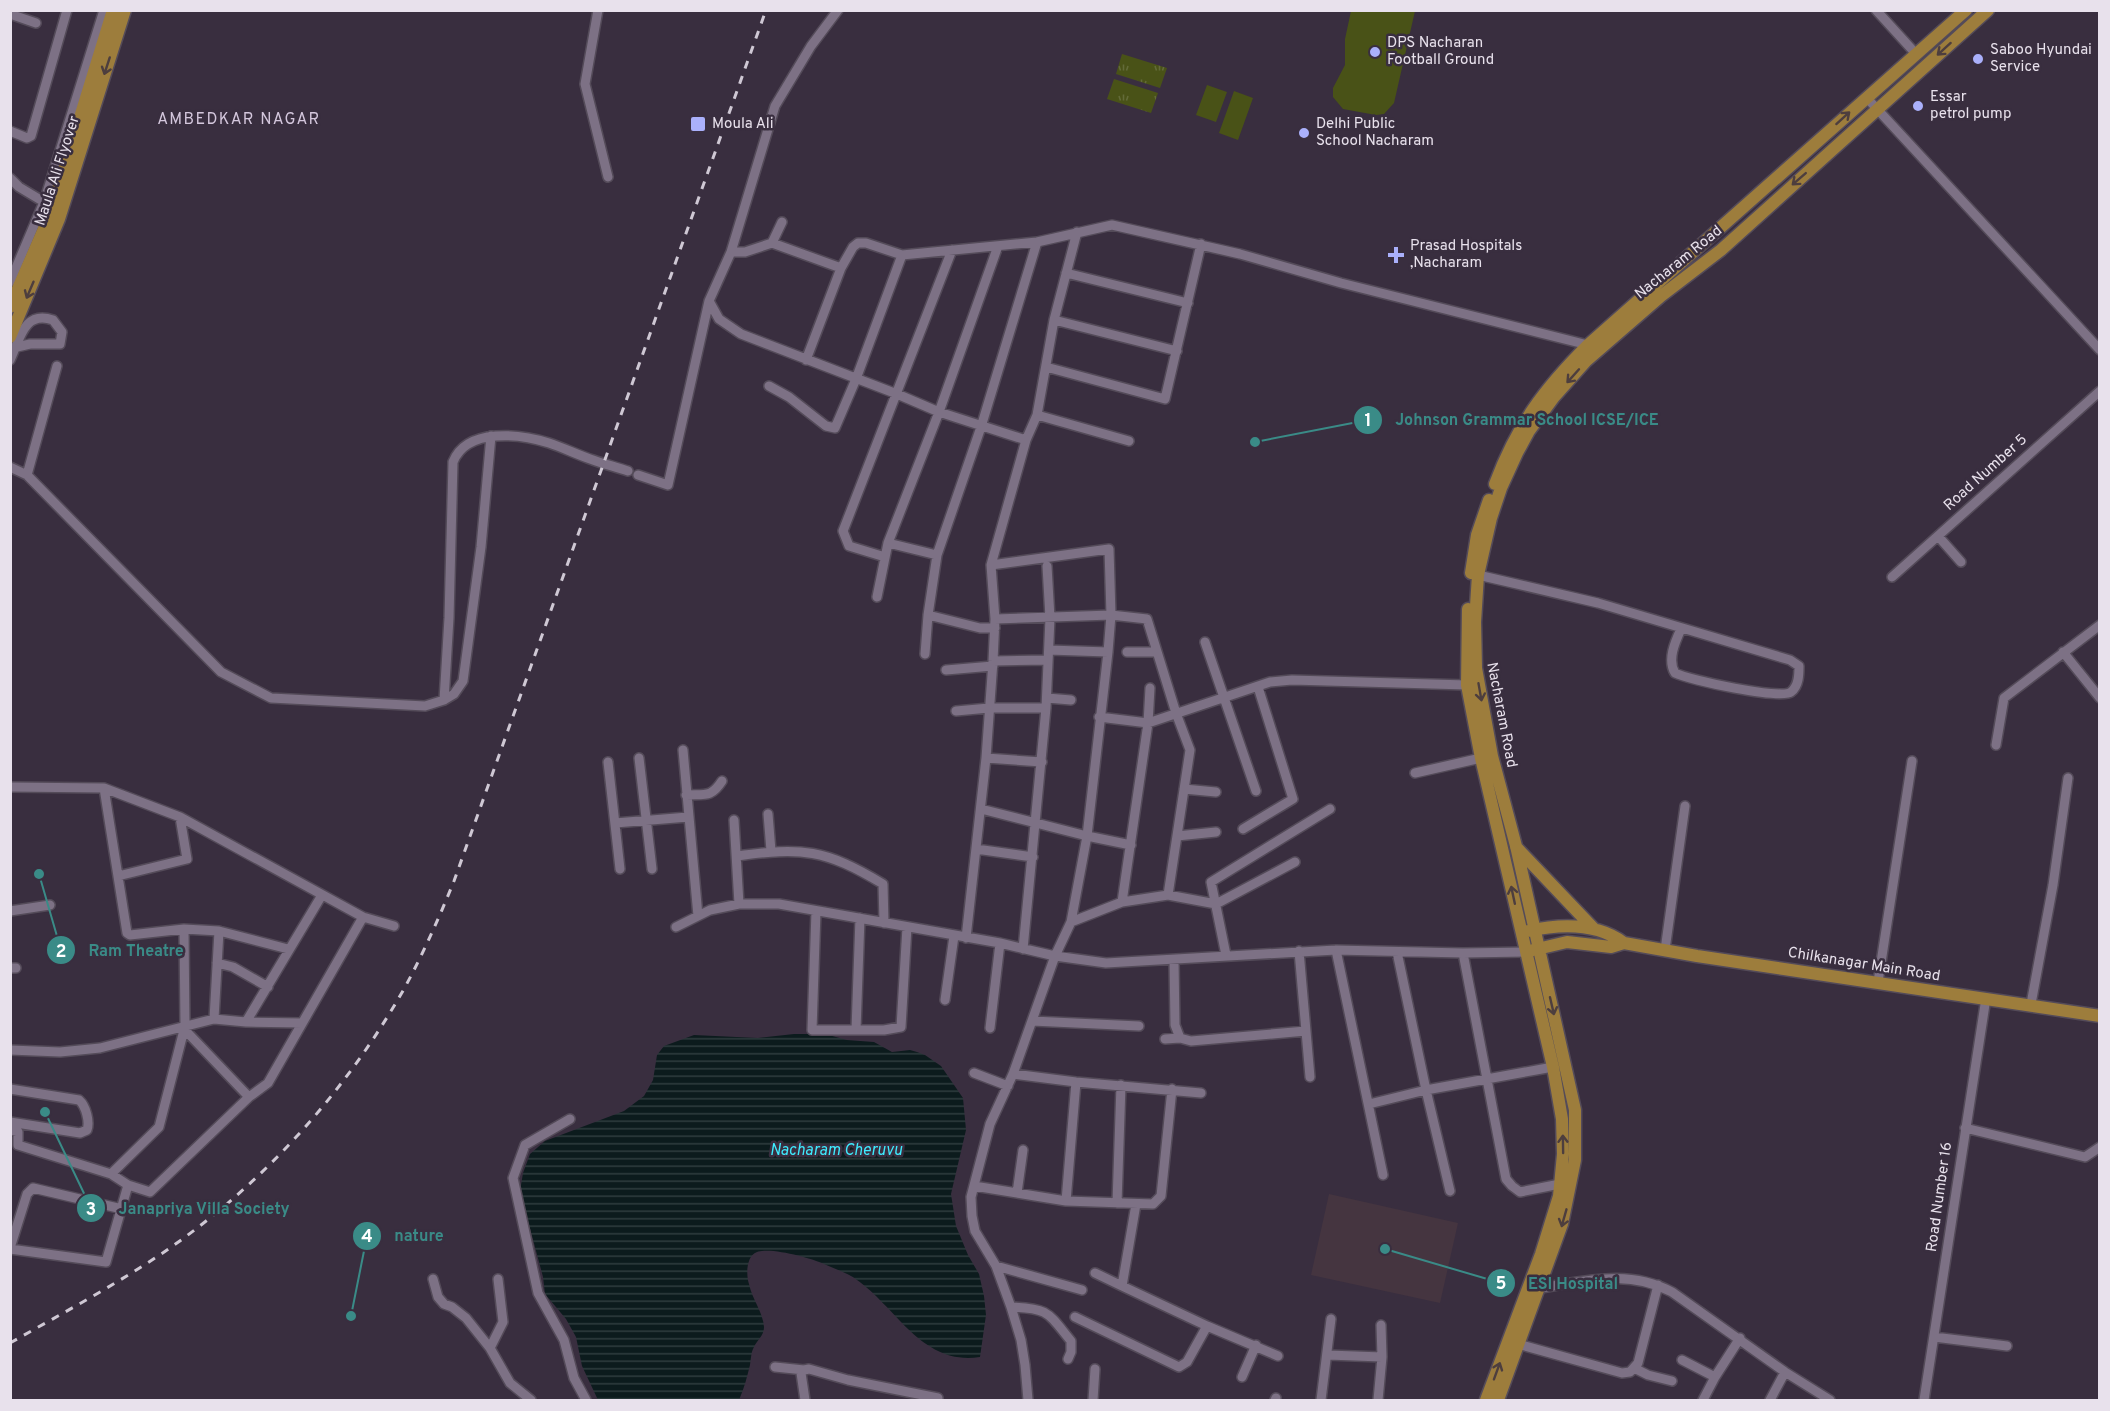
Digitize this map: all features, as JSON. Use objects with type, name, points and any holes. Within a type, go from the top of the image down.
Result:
[{"type":"main road","name":"Maula Ali Flyover","points":[[10,307],[50,215],[113,10]]},
{"type":"main road","name":"Maula Ali Flyover","points":[[14,342],[59,219],[125,10]]},
{"type":"main road","name":"Nacharam Road","points":[[1528,931],[1516,846],[1492,756],[1479,688],[1475,651],[1478,575],[1491,518],[1516,453],[1529,431],[1592,348],[1866,97],[1966,10]]},
{"type":"main road","name":"Nacharam Road","points":[[1498,1401],[1559,1196],[1563,1154],[1562,1119],[1532,950],[1481,758],[1467,685],[1466,630],[1469,590],[1473,551],[1483,515],[1516,433],[1557,376],[1721,250],[1988,10]]},
{"type":"main road","points":[[1516,846],[1594,929]]},
{"type":"main road","points":[[1528,931],[1563,926],[1594,929],[1613,935],[1624,943]]},
{"type":"main road","points":[[1532,950],[1567,942],[1611,947],[1624,943]]},
{"type":"main road","name":"Chilkanagar Main Road","points":[[1624,943],[2100,1016]]},
{"type":"main road","name":"Nacharam Road","points":[[1486,1401],[1540,1288],[1562,1224],[1575,1160],[1575,1110],[1532,950]]},
{"type":"street","points":[[10,131],[27,138],[31,136],[67,10]]},
{"type":"street","points":[[10,282],[44,202],[104,10]]},
{"type":"street","points":[[598,10],[585,84],[608,177]]},
{"type":"street","points":[[638,475],[668,485],[709,302],[731,252],[775,106],[812,46],[838,10]]},
{"type":"street","points":[[1876,10],[1917,55]]},
{"type":"street","points":[[10,14],[36,23]]},
{"type":"street","points":[[1866,97],[2100,350]]},
{"type":"street","points":[[10,178],[44,202]]},
{"type":"street","points":[[772,243],[782,222]]},
{"type":"street","points":[[806,360],[841,268],[853,247],[858,243],[866,243],[902,255],[1037,242],[1077,231],[1112,225],[1201,244],[1592,348]]},
{"type":"street","points":[[966,938],[986,759],[993,664],[995,623],[991,565],[1026,440],[1036,415],[1054,320],[1077,231]]},
{"type":"street","points":[[925,654],[937,555],[981,427],[1037,242]]},
{"type":"street","points":[[731,252],[745,252],[772,243],[841,268]]},
{"type":"street","points":[[1046,368],[1165,399],[1201,244]]},
{"type":"street","points":[[877,597],[888,543],[939,412],[998,246]]},
{"type":"street","points":[[885,557],[849,546],[843,531],[952,250]]},
{"type":"street","points":[[769,386],[835,428],[856,379],[902,255]]},
{"type":"street","points":[[1066,273],[1188,303]]},
{"type":"street","points":[[709,302],[719,319],[741,334],[939,412],[1026,440]]},
{"type":"street","points":[[10,360],[14,342],[31,319],[38,317],[53,320],[62,332],[60,344],[14,342]]},
{"type":"street","points":[[1054,320],[1177,351]]},
{"type":"street","points":[[27,475],[57,366]]},
{"type":"street","name":"Road Number 5","points":[[1893,577],[2100,391]]},
{"type":"street","points":[[1036,415],[1129,441]]},
{"type":"street","points":[[10,467],[27,475],[221,672],[271,698],[425,706],[454,694],[463,681],[481,547],[491,436]]},
{"type":"street","points":[[444,700],[453,462],[466,445],[473,440],[491,436],[548,442],[595,461],[628,471]]},
{"type":"street","points":[[1938,536],[1961,562]]},
{"type":"street","points":[[888,543],[937,555]]},
{"type":"street","points":[[991,565],[1109,549],[1111,615],[1108,652],[1087,836],[1071,922],[1055,956],[1013,1074],[990,1124],[971,1197],[975,1231],[996,1266],[1011,1307],[1026,1365],[1028,1401]]},
{"type":"street","points":[[1023,949],[1046,703],[1050,618],[1047,566]]},
{"type":"street","points":[[1478,575],[1598,603],[1796,662],[1799,669],[1796,687],[1785,695],[1763,694],[1675,673],[1671,663],[1674,644],[1681,629]]},
{"type":"street","points":[[928,615],[980,628],[995,623],[1050,618],[1111,615],[1147,619],[1190,750],[1168,895]]},
{"type":"street","points":[[1996,745],[2004,698],[2100,624]]},
{"type":"street","points":[[1205,642],[1256,790]]},
{"type":"street","points":[[1127,651],[1158,652]]},
{"type":"street","points":[[946,670],[1048,655],[1108,652]]},
{"type":"street","points":[[2063,652],[2100,698]]},
{"type":"street","points":[[1099,717],[1148,723],[1270,682],[1292,680],[1467,685]]},
{"type":"street","points":[[1243,829],[1293,799],[1258,687]]},
{"type":"street","points":[[1122,902],[1148,723],[1150,688]]},
{"type":"street","points":[[956,711],[1071,700]]},
{"type":"street","points":[[683,750],[698,916]]},
{"type":"street","points":[[639,758],[652,869]]},
{"type":"street","points":[[1415,773],[1481,758]]},
{"type":"street","points":[[986,759],[1042,762]]},
{"type":"street","points":[[1878,982],[1912,761]]},
{"type":"street","points":[[608,762],[620,869]]},
{"type":"street","points":[[2031,1004],[2053,885],[2068,778]]},
{"type":"street","points":[[686,795],[712,793],[722,781]]},
{"type":"street","points":[[10,787],[104,788],[180,817],[363,917],[394,926]]},
{"type":"street","points":[[104,788],[127,933],[130,935],[184,929],[219,932],[288,949]]},
{"type":"street","points":[[1184,789],[1216,792]]},
{"type":"street","points":[[1665,950],[1685,806]]},
{"type":"street","points":[[981,809],[1131,845]]},
{"type":"street","points":[[1226,955],[1211,882],[1330,809]]},
{"type":"street","points":[[768,814],[771,851]]},
{"type":"street","points":[[118,876],[187,859],[180,817]]},
{"type":"street","points":[[615,823],[688,817]]},
{"type":"street","points":[[734,820],[739,904]]},
{"type":"street","points":[[1177,836],[1216,832]]},
{"type":"street","points":[[976,849],[1033,857]]},
{"type":"street","points":[[736,856],[771,851],[809,852],[854,867],[883,884],[884,923]]},
{"type":"street","points":[[1071,922],[1122,902],[1168,895],[1216,904],[1295,862]]},
{"type":"street","points":[[246,1022],[322,895]]},
{"type":"street","points":[[676,927],[710,910],[739,904],[779,904],[1055,956],[1106,963],[1299,951],[1462,953],[1532,950]]},
{"type":"street","points":[[10,911],[50,905]]},
{"type":"street","points":[[816,911],[812,1030],[884,1030],[901,1027],[907,927]]},
{"type":"street","points":[[10,1130],[18,1132],[18,1145],[111,1174],[128,1185],[150,1192],[249,1097],[268,1083],[363,917]]},
{"type":"street","points":[[856,1030],[860,918]]},
{"type":"street","points":[[111,1174],[159,1126],[185,1028],[184,929]]},
{"type":"street","points":[[214,1019],[219,932]]},
{"type":"street","points":[[945,1000],[954,936]]},
{"type":"street","points":[[990,1028],[1000,944]]},
{"type":"street","points":[[1336,950],[1383,1174]]},
{"type":"street","points":[[1299,951],[1310,1077]]},
{"type":"street","points":[[1397,952],[1450,1191]]},
{"type":"street","points":[[1462,953],[1506,1179],[1520,1192],[1560,1184]]},
{"type":"street","points":[[1174,960],[1175,1025],[1180,1038]]},
{"type":"street","points":[[217,963],[233,968],[268,987]]},
{"type":"street","name":"Road Number 16","points":[[1924,1401],[1986,998]]},
{"type":"street","points":[[10,1050],[60,1052],[100,1048],[214,1019],[302,1023]]},
{"type":"street","points":[[1032,1021],[1139,1026]]},
{"type":"street","points":[[185,1028],[249,1097]]},
{"type":"street","points":[[1165,1039],[1180,1038],[1191,1041],[1306,1031]]},
{"type":"street","points":[[1369,1104],[1426,1090],[1553,1067]]},
{"type":"street","points":[[974,1073],[1008,1086]]},
{"type":"street","points":[[1013,1074],[1201,1093]]},
{"type":"street","points":[[1066,1202],[1076,1082]]},
{"type":"street","points":[[1117,1203],[1121,1085]]},
{"type":"street","points":[[10,1122],[80,1133],[88,1128],[84,1106],[79,1100],[11,1089]]},
{"type":"street","points":[[974,1186],[1066,1202],[1153,1204],[1161,1196],[1172,1089]]},
{"type":"street","points":[[570,1119],[525,1145],[513,1178],[538,1293],[564,1340],[574,1378],[586,1401]]},
{"type":"street","points":[[1965,1128],[2085,1157],[2100,1147]]},
{"type":"street","points":[[1017,1193],[1023,1150]]},
{"type":"street","points":[[122,1209],[33,1188],[27,1194],[10,1248],[106,1262],[122,1209],[128,1185]]},
{"type":"street","points":[[1122,1286],[1136,1204]]},
{"type":"street","points":[[996,1266],[1082,1290]]},
{"type":"street","points":[[1095,1273],[1207,1326],[1278,1356]]},
{"type":"street","points":[[1540,1288],[1617,1277],[1658,1285],[1672,1292],[1830,1401]]},
{"type":"street","points":[[433,1279],[438,1297],[444,1304],[466,1318],[490,1348],[510,1383],[531,1401]]},
{"type":"street","points":[[490,1348],[503,1322],[498,1279]]},
{"type":"street","points":[[1514,1343],[1622,1373],[1630,1372],[1638,1363],[1658,1285]]},
{"type":"street","points":[[1011,1307],[1045,1311],[1071,1341],[1071,1353],[1068,1359]]},
{"type":"street","points":[[1075,1317],[1179,1367],[1187,1362],[1207,1326]]},
{"type":"street","points":[[1321,1401],[1331,1319]]},
{"type":"street","points":[[1378,1401],[1382,1357],[1381,1325]]},
{"type":"street","points":[[1934,1337],[2007,1346]]},
{"type":"street","points":[[1704,1401],[1715,1377],[1740,1338]]},
{"type":"street","points":[[1242,1377],[1256,1346]]},
{"type":"street","points":[[1328,1355],[1382,1357]]},
{"type":"street","points":[[1682,1360],[1715,1377]]},
{"type":"street","points":[[775,1367],[809,1369],[848,1380],[938,1399],[935,1386]]},
{"type":"street","points":[[1634,1368],[1672,1381]]},
{"type":"street","points":[[1094,1401],[1095,1369]]},
{"type":"street","points":[[804,1370],[801,1373],[805,1401]]},
{"type":"street","points":[[1770,1401],[1785,1372]]},
{"type":"shaded area","points":[[1329,1194],[1458,1223],[1440,1303],[1311,1275]]},
{"type":"green space","name":"DPS Nacharan Football Ground","points":[[1351,11],[1415,11],[1394,103],[1384,114],[1376,115],[1343,109],[1333,97],[1333,88],[1345,65],[1345,39]]},
{"type":"green space","points":[[1122,54],[1167,68],[1160,88],[1116,74]]},
{"type":"green space","points":[[1114,79],[1158,93],[1151,113],[1107,99]]},
{"type":"green space","points":[[1207,85],[1227,92],[1216,122],[1196,115]]},
{"type":"green space","points":[[1234,91],[1253,98],[1238,140],[1219,133]]},
{"type":"water","name":"Nacharam Cheruvu","points":[[794,1034],[825,1034],[847,1040],[874,1042],[892,1052],[910,1050],[925,1055],[941,1066],[963,1098],[966,1130],[951,1194],[956,1226],[979,1274],[984,1296],[986,1315],[980,1357],[960,1357],[942,1353],[926,1344],[871,1292],[846,1273],[801,1256],[763,1251],[753,1254],[747,1271],[750,1290],[762,1316],[764,1330],[752,1351],[747,1378],[739,1400],[598,1400],[582,1366],[576,1337],[566,1319],[545,1294],[543,1277],[520,1191],[523,1173],[530,1154],[545,1141],[624,1111],[644,1096],[653,1080],[657,1055],[664,1046],[694,1035],[758,1038]]},
{"type":"railway","points":[[10,1343],[148,1263],[203,1224],[237,1195],[300,1133],[329,1099],[381,1027],[404,989],[454,881],[766,10]]},
{"type":"place","name":"DPS Nacharan Football Ground","points":[[1375,52]]},
{"type":"place","name":"Saboo Hyundai Service","points":[[1978,59]]},
{"type":"place","name":"Essar petrol pump","points":[[1918,106]]},
{"type":"place","name":"Moula Ali","points":[[698,124]]},
{"type":"place","name":"Delhi Public School Nacharam","points":[[1304,133]]},
{"type":"place","name":"Prasad Hospitals ,Nacharam","points":[[1396,255]]},
{"type":"place","name":"Johnson Grammar School ICSE/ICE","points":[[1255,442]]},
{"type":"place","name":"Ram Theatre","points":[[39,874]]},
{"type":"place","name":"Janapriya Villa Society","points":[[45,1112]]},
{"type":"place","name":"ESI Hospital","points":[[1385,1249]]},
{"type":"place","name":"nature","points":[[351,1316]]},
{"type":"district","name":"AMBEDKAR NAGAR","points":[[239,120]]}]
